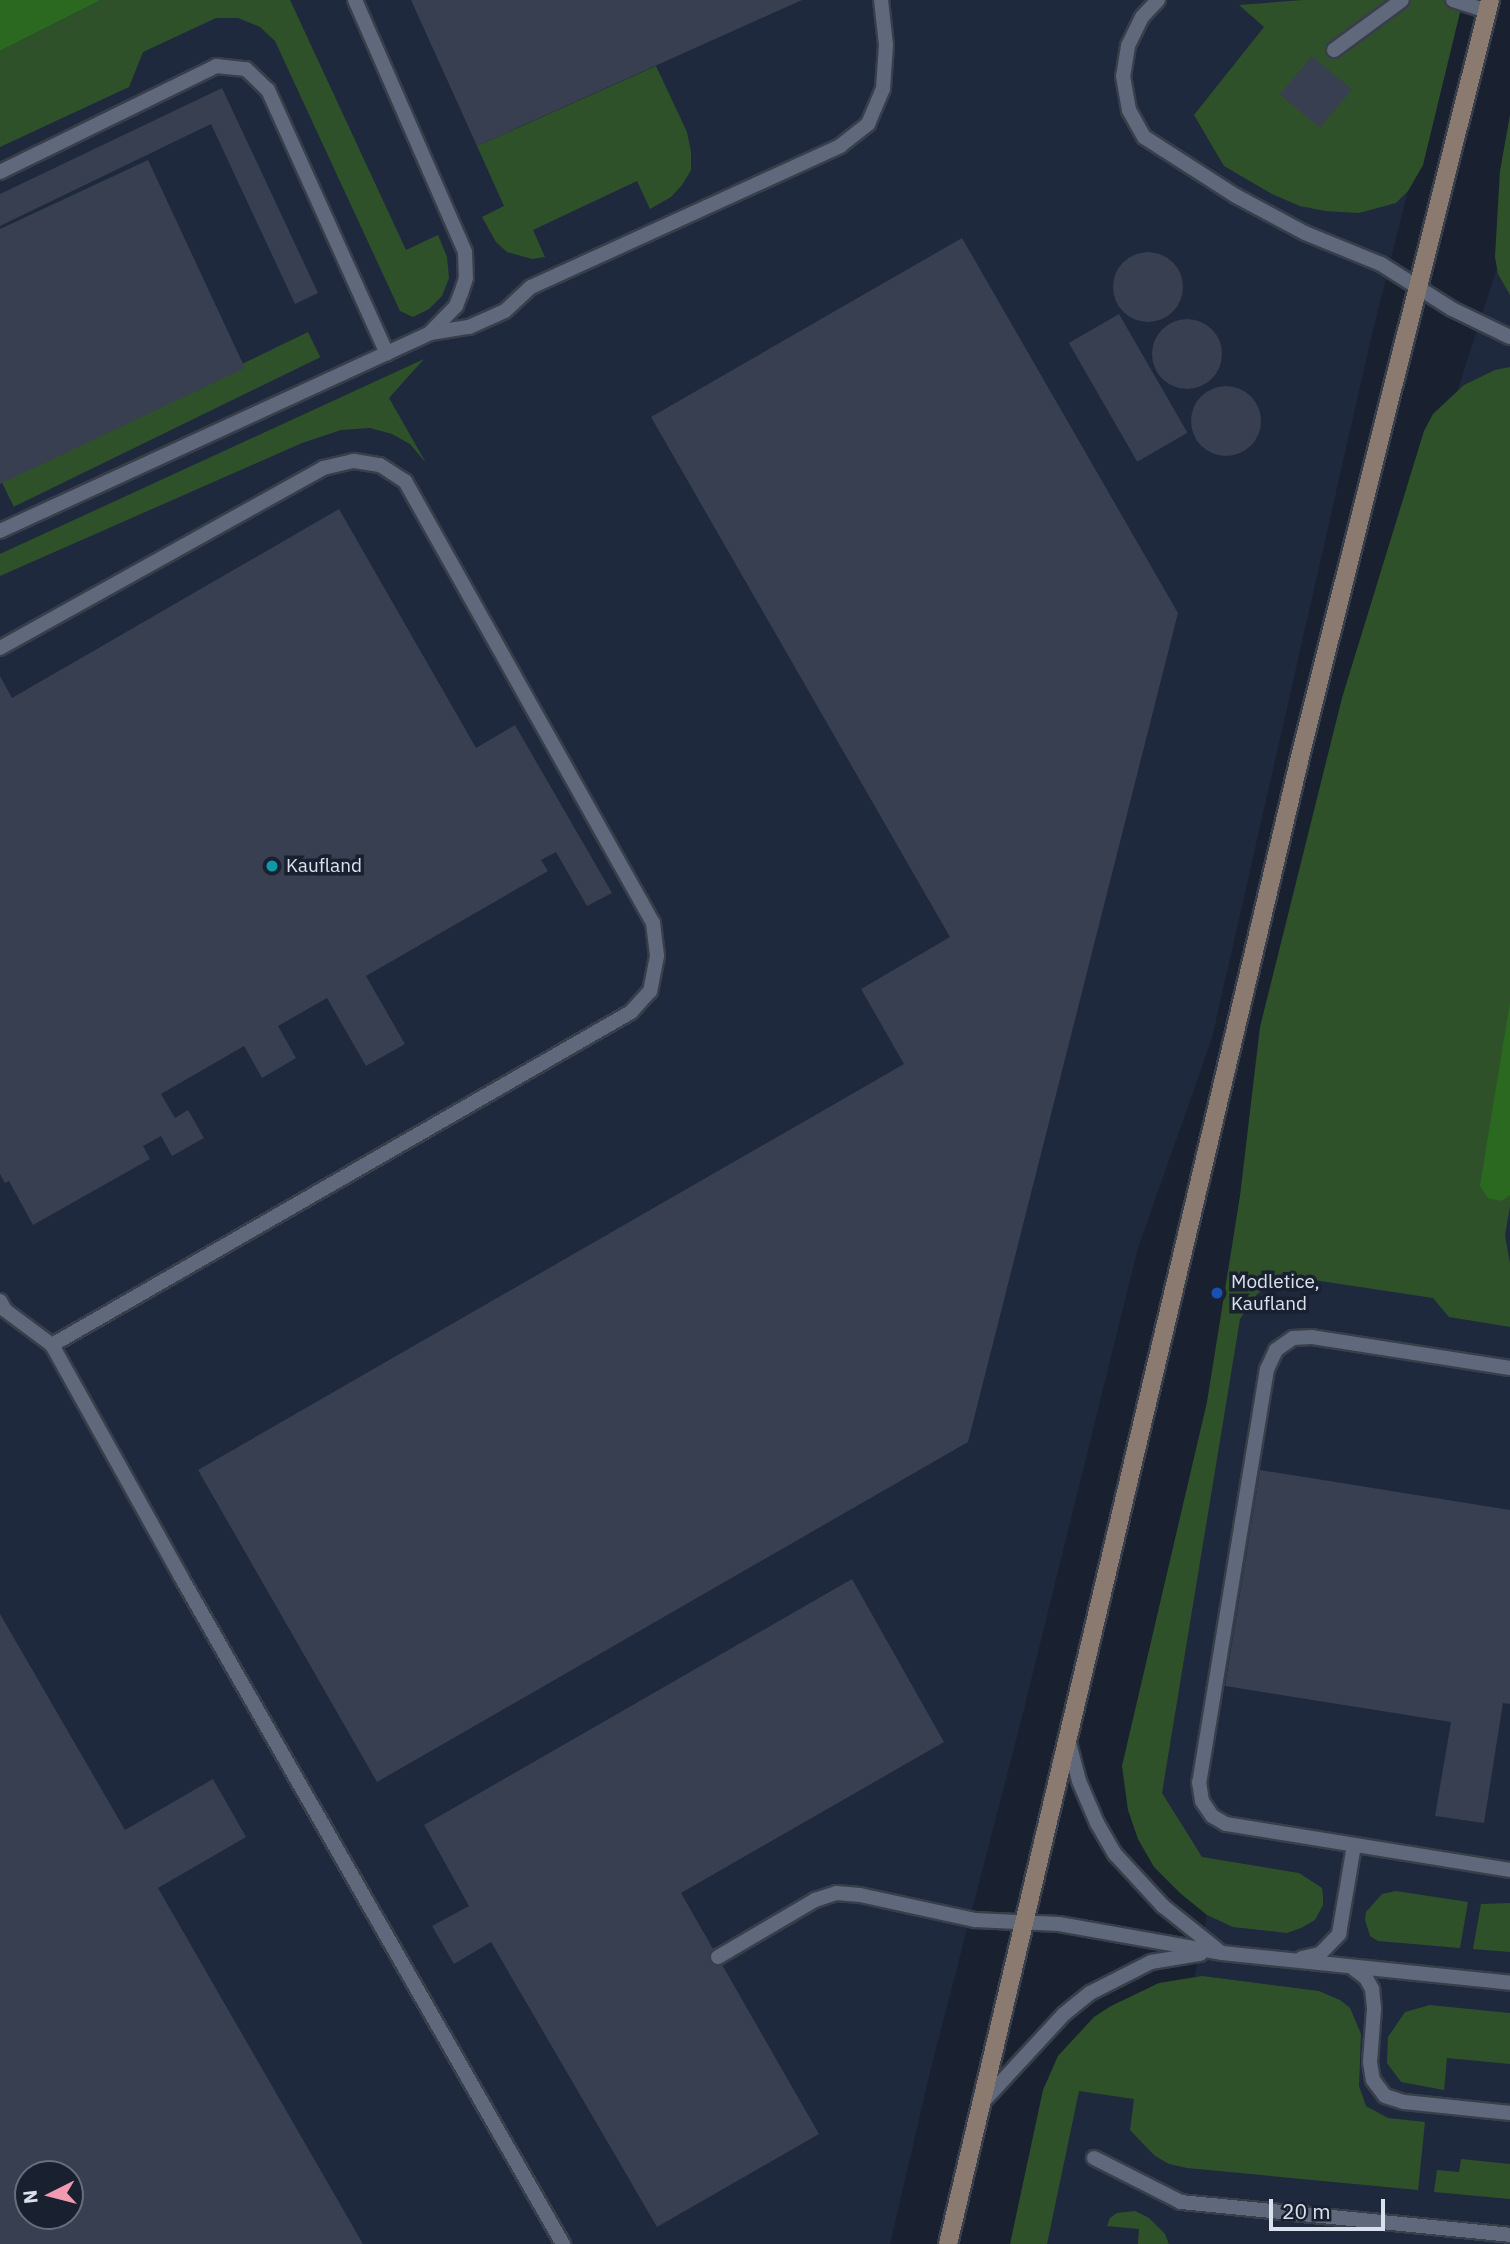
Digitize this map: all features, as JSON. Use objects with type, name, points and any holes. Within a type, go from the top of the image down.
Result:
[{"type":"main road","points":[[948,2244],[1299,762],[1488,6]]},
{"type":"lane","points":[[355,0],[465,253],[466,278],[456,306],[430,333]]},
{"type":"lane","points":[[0,531],[430,333],[469,327],[498,314],[531,287],[840,146],[867,124],[883,89],[886,44],[881,0]]},
{"type":"lane","points":[[1158,0],[1142,17],[1128,46],[1124,76],[1129,110],[1144,137],[1236,196],[1305,233],[1381,264],[1452,309],[1510,337]]},
{"type":"lane","points":[[1334,50],[1402,0]]},
{"type":"lane","points":[[1453,0],[1488,6]]},
{"type":"lane","points":[[0,172],[216,66],[246,69],[268,90],[387,353]]},
{"type":"lane","points":[[0,648],[323,468],[354,461],[380,465],[405,481],[653,923],[657,956],[650,991],[631,1012],[52,1345]]},
{"type":"lane","points":[[0,1301],[5,1310],[52,1345],[563,2244]]},
{"type":"lane","points":[[1510,1368],[1312,1337],[1293,1338],[1276,1350],[1267,1369],[1199,1782],[1202,1801],[1212,1816],[1226,1824],[1510,1870]]},
{"type":"lane","points":[[1067,1735],[1079,1781],[1097,1823],[1115,1854],[1163,1906],[1222,1953]]},
{"type":"lane","points":[[1294,1961],[1320,1954],[1339,1934],[1354,1845]]},
{"type":"lane","points":[[718,1956],[804,1906],[836,1894],[860,1895],[975,1920],[1059,1924],[1222,1953],[1510,1983]]},
{"type":"lane","points":[[980,2105],[1064,2014],[1090,1993],[1151,1962],[1185,1955],[1222,1953]]},
{"type":"lane","points":[[1353,1968],[1366,1978],[1372,1989],[1374,2008],[1370,2062],[1373,2080],[1385,2096],[1404,2102],[1510,2113]]},
{"type":"lane","points":[[1094,2158],[1181,2202],[1510,2235]]},
{"type":"shaded area","points":[[0,0],[1456,0],[1372,334],[1212,1038],[1138,1248],[1019,1729],[931,2068],[890,2244],[0,2244]]},
{"type":"shaded area","points":[[1510,178],[1510,2244],[1025,2244],[1064,2076],[1193,1984],[1207,1915],[1131,1803],[1239,1266],[1444,433],[1505,243]]},
{"type":"green space","points":[[0,0],[101,0],[0,51]]},
{"type":"green space","points":[[101,0],[290,0],[406,250],[438,235],[447,257],[449,278],[442,296],[429,309],[413,317],[400,311],[275,41],[260,27],[238,18],[216,18],[143,52],[129,87],[0,147],[0,51]]},
{"type":"green space","points":[[1303,0],[1463,0],[1423,165],[1408,191],[1396,203],[1359,213],[1325,211],[1300,206],[1272,194],[1224,166],[1194,115],[1264,27],[1239,5]]},
{"type":"green space","points":[[656,66],[687,132],[691,170],[682,185],[671,197],[650,209],[637,181],[533,230],[545,257],[532,259],[507,252],[496,242],[482,217],[504,206],[477,146]]},
{"type":"green space","points":[[1510,115],[1510,295],[1498,274],[1495,257],[1500,171]]},
{"type":"green space","points":[[308,332],[320,357],[14,507],[2,481]]},
{"type":"green space","points":[[424,359],[389,398],[426,463],[410,444],[392,434],[370,428],[341,430],[302,443],[0,576],[0,554]]},
{"type":"green space","points":[[1510,367],[1510,1206],[1505,1235],[1510,1264],[1510,1327],[1449,1317],[1433,1298],[1307,1279],[1287,1280],[1271,1285],[1257,1294],[1240,1319],[1162,1793],[1202,1857],[1299,1873],[1322,1888],[1323,1905],[1315,1920],[1287,1933],[1233,1927],[1207,1915],[1154,1867],[1138,1839],[1128,1810],[1122,1766],[1207,1402],[1240,1196],[1260,1027],[1342,698],[1424,431],[1433,414],[1464,385],[1495,370]]},
{"type":"green space","points":[[1510,1002],[1510,1195],[1501,1201],[1488,1198],[1480,1186]]},
{"type":"green space","points":[[1396,1891],[1468,1902],[1460,1948],[1378,1941],[1370,1936],[1365,1920],[1366,1912],[1382,1894]]},
{"type":"green space","points":[[1510,1903],[1510,1952],[1473,1949],[1481,1904]]},
{"type":"green space","points":[[1202,1976],[1319,1991],[1340,2000],[1350,2008],[1361,2034],[1359,2086],[1366,2106],[1388,2118],[1425,2122],[1418,2190],[1187,2168],[1169,2164],[1155,2156],[1130,2130],[1134,2099],[1079,2091],[1047,2244],[1010,2244],[1043,2090],[1058,2056],[1094,2017],[1111,2006],[1159,1983]]},
{"type":"green space","points":[[1430,2005],[1510,2013],[1510,2064],[1447,2058],[1444,2090],[1401,2082],[1387,2063],[1388,2037],[1405,2012]]},
{"type":"green space","points":[[1461,2159],[1510,2164],[1510,2199],[1434,2192],[1437,2170],[1459,2172]]},
{"type":"green space","points":[[1135,2211],[1149,2218],[1165,2234],[1169,2244],[1138,2244],[1139,2229],[1107,2226],[1110,2218],[1117,2213]]},
{"type":"building","points":[[411,0],[802,0],[477,146]]},
{"type":"building","points":[[1312,56],[1352,89],[1320,128],[1280,94]]},
{"type":"building","points":[[222,88],[318,293],[295,304],[211,124],[0,226],[0,194]]},
{"type":"building","points":[[148,160],[245,368],[0,484],[0,229]]},
{"type":"building","points":[[962,238],[1178,613],[968,1442],[377,1782],[198,1470],[904,1064],[861,989],[950,937],[651,417]]},
{"type":"building","points":[[1148,252],[1173,262],[1183,287],[1173,312],[1148,322],[1123,312],[1113,287],[1123,262]]},
{"type":"building","points":[[1119,314],[1188,433],[1137,462],[1069,343]]},
{"type":"building","points":[[1187,319],[1212,329],[1222,354],[1212,379],[1187,389],[1162,379],[1152,354],[1162,329]]},
{"type":"building","points":[[1226,386],[1251,396],[1261,421],[1251,446],[1226,456],[1201,446],[1191,421],[1201,396]]},
{"type":"building","name":"Kaufland","points":[[339,509],[476,748],[515,725],[612,893],[587,906],[556,852],[541,860],[548,871],[366,976],[405,1044],[366,1066],[327,998],[278,1026],[296,1058],[262,1078],[244,1046],[161,1094],[175,1118],[188,1110],[204,1138],[172,1156],[161,1136],[143,1146],[150,1159],[33,1225],[9,1181],[5,1183],[0,1174],[0,676],[12,698]]},
{"type":"building","points":[[1260,1470],[1510,1510],[1510,1704],[1503,1703],[1484,1823],[1435,1816],[1451,1722],[1225,1686]]},
{"type":"building","points":[[852,1579],[944,1742],[681,1893],[819,2134],[657,2227],[491,1942],[454,1964],[432,1926],[469,1906],[424,1825]]},
{"type":"building","points":[[0,1614],[125,1830],[213,1779],[246,1837],[158,1888],[363,2244],[0,2244]]},
{"type":"place","name":"Kaufland","points":[[272,866]]},
{"type":"place","name":"Modletice, Kaufland","points":[[1217,1293]]}]
